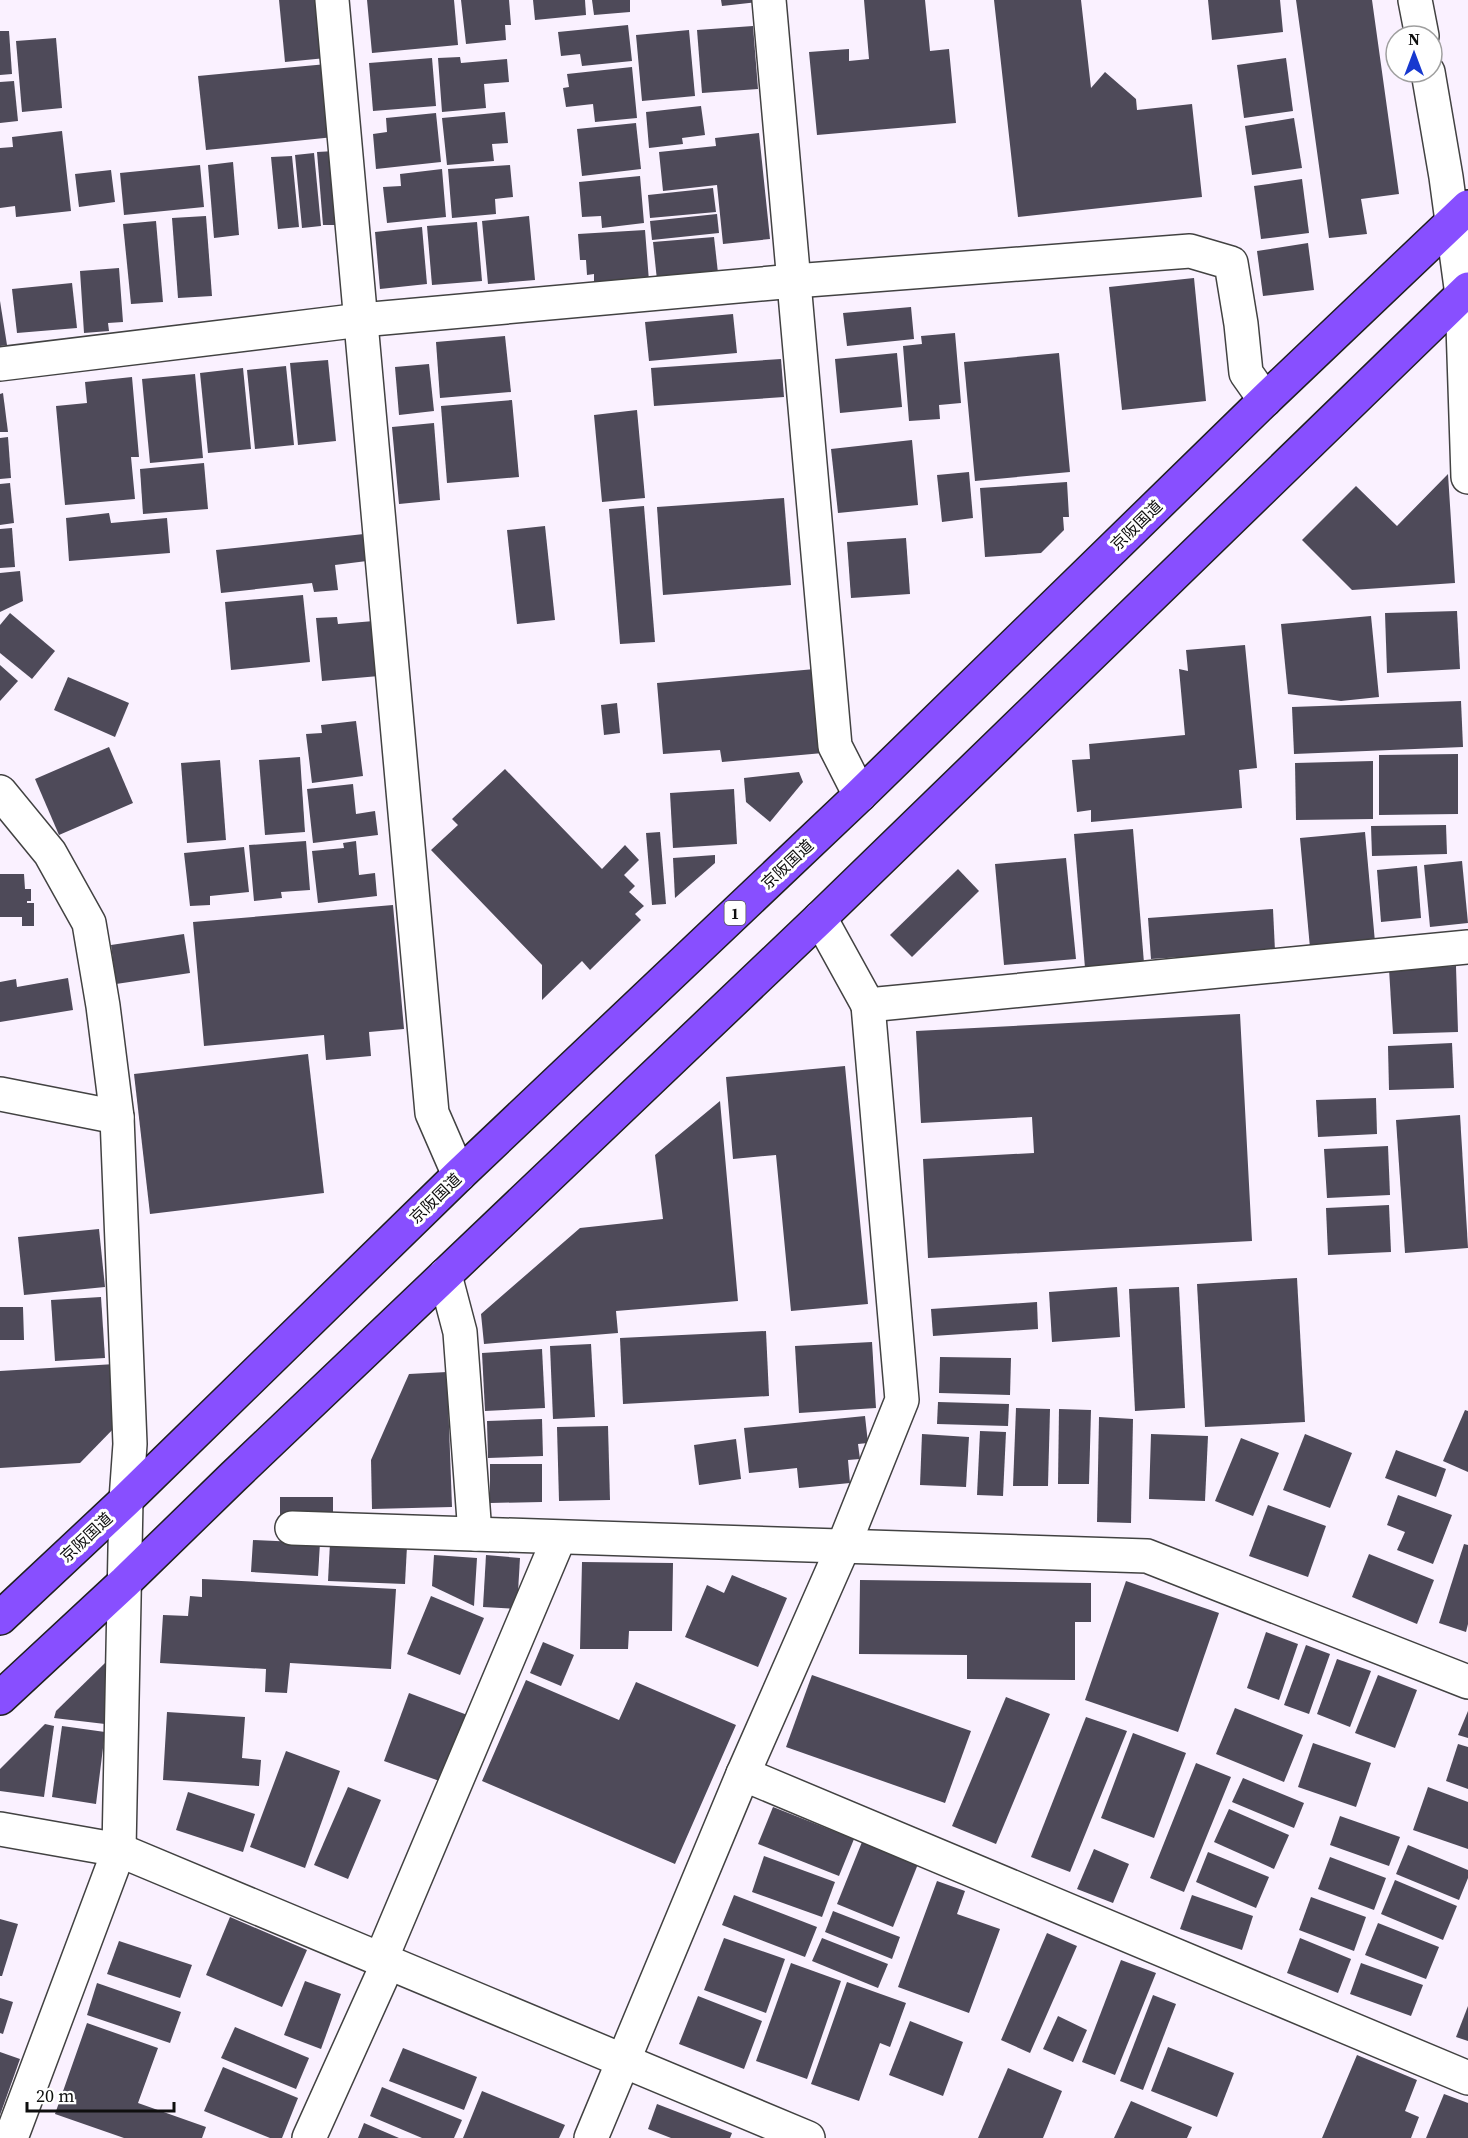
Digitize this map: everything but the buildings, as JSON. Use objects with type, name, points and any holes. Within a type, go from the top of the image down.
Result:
[{"type":"highway","name":"京阪国道","points":[[0,1618],[126,1500],[459,1175],[860,795],[1265,400],[1460,214]]},
{"type":"highway","points":[[0,1698],[125,1582],[820,918],[1465,292]]},
{"type":"street","points":[[332,0],[432,1113],[459,1175]]},
{"type":"street","points":[[769,0],[835,746],[860,795]]},
{"type":"street","points":[[1415,0],[1420,24]]},
{"type":"street","points":[[1430,84],[1446,177],[1460,214],[1465,292],[1468,477]]},
{"type":"street","points":[[0,364],[360,320],[794,281],[1190,251],[1231,263],[1246,373],[1265,400]]},
{"type":"street","points":[[0,792],[50,854],[89,923],[103,1006],[117,1117],[130,1444],[126,1500],[119,1850],[11,2138]]},
{"type":"street","points":[[591,2138],[622,2059],[743,1774],[843,1547],[902,1400],[868,1005],[820,918]]},
{"type":"street","points":[[868,1005],[1468,947]]},
{"type":"street","points":[[0,1094],[117,1117]]},
{"type":"street","points":[[445,1275],[460,1332],[475,1534]]},
{"type":"street","points":[[292,1528],[1147,1556],[1468,1682]]},
{"type":"street","points":[[309,2138],[385,1961],[559,1538]]},
{"type":"street","points":[[743,1774],[1468,2078]]},
{"type":"street","points":[[0,1828],[119,1850],[808,2138]]}]
